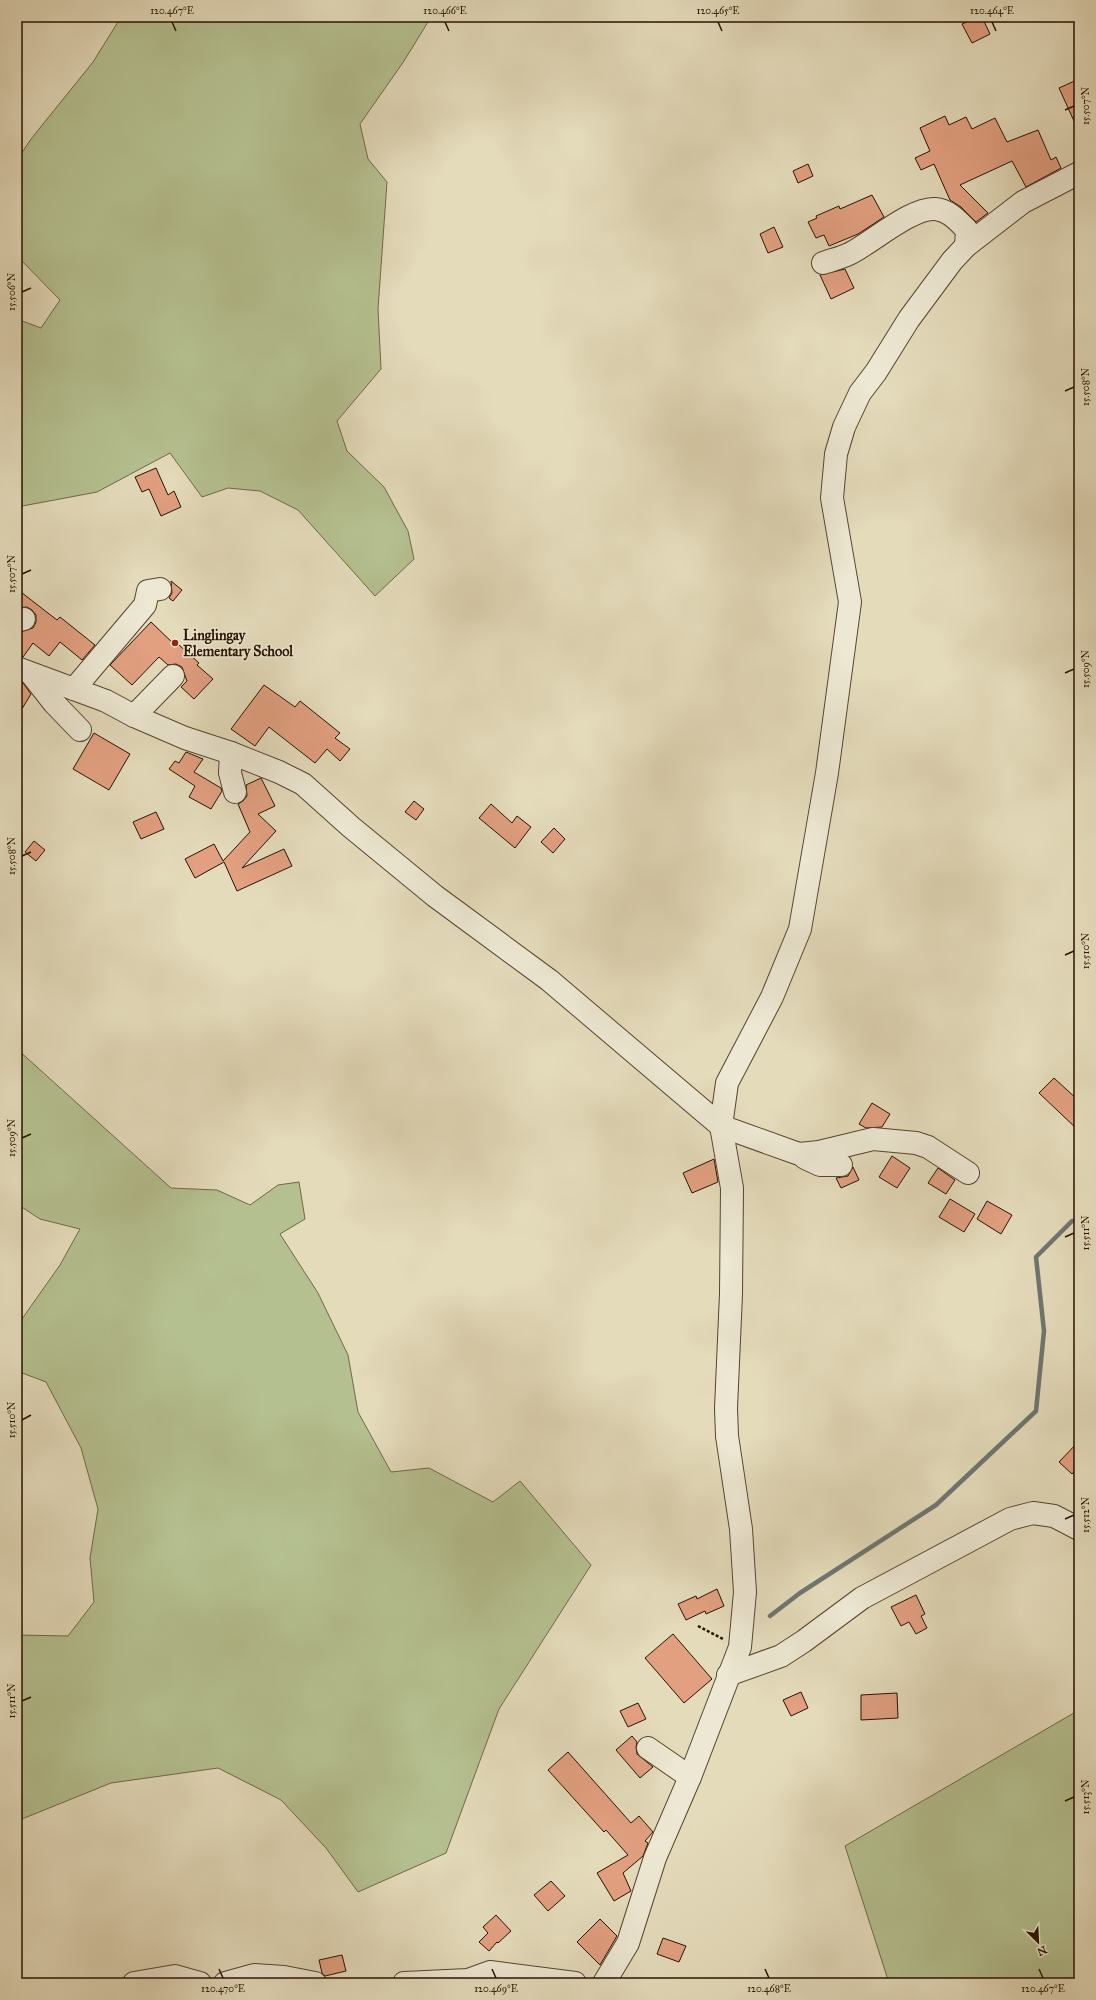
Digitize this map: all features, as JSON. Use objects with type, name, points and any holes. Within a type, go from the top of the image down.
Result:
[{"type":"street","points":[[605,1982],[628,1943],[655,1858],[690,1776],[740,1647],[745,1592],[741,1529],[727,1436],[726,1408],[731,1294],[732,1188],[721,1126],[727,1084],[772,997],[800,929],[827,773],[850,602],[832,498],[836,454],[844,427],[860,393],[876,372],[909,319],[952,261],[966,246],[1023,202],[1079,173]]},
{"type":"street","points":[[823,263],[848,255],[902,221],[921,212],[934,209],[945,212],[955,218],[967,230],[966,246]]},
{"type":"street","points":[[74,689],[145,605],[148,591],[160,590]]},
{"type":"street","points":[[24,672],[106,701],[134,716],[186,738],[231,753],[279,772],[303,784],[351,827],[434,896],[549,980],[721,1126],[799,1154],[809,1161],[820,1165],[841,1165]]},
{"type":"street","points":[[24,672],[80,730]]},
{"type":"street","points":[[134,716],[173,676]]},
{"type":"street","points":[[231,753],[230,774],[235,792]]},
{"type":"street","points":[[799,1154],[827,1150],[873,1139],[916,1143],[928,1147],[968,1173]]},
{"type":"street","points":[[728,1675],[781,1656],[862,1598],[1010,1519],[1033,1513],[1054,1516],[1079,1529]]},
{"type":"street","points":[[648,1748],[690,1776]]},
{"type":"street","points":[[404,1983],[468,1980],[490,1972],[575,1983]]},
{"type":"street","points":[[225,1983],[254,1975],[284,1977],[315,1983]]},
{"type":"street","points":[[134,1983],[175,1976],[200,1983]]},
{"type":"path","points":[[698,1626],[740,1647]]},
{"type":"green space","points":[[121,17],[431,17],[404,61],[360,124],[368,159],[387,182],[378,309],[381,369],[337,421],[347,451],[384,487],[408,531],[414,559],[375,596],[298,510],[260,491],[228,488],[202,497],[170,453],[97,492],[17,507],[17,319],[41,328],[60,300],[17,256],[17,160],[31,139],[93,62]]},
{"type":"green space","points":[[17,1049],[171,1188],[217,1190],[250,1205],[278,1185],[299,1182],[305,1219],[280,1234],[318,1293],[348,1355],[358,1412],[391,1472],[429,1468],[493,1502],[520,1481],[591,1565],[499,1709],[446,1853],[358,1892],[326,1848],[281,1800],[218,1768],[111,1783],[17,1821],[17,1635],[68,1636],[94,1602],[90,1558],[98,1509],[81,1448],[46,1382],[17,1371],[17,1326],[60,1265],[80,1229],[40,1219],[17,1204]]},
{"type":"green space","points":[[1079,1710],[1079,1983],[889,1983],[845,1846]]},
{"type":"building","points":[[977,17],[982,17],[990,34],[972,43],[962,24]]},
{"type":"building","points":[[1079,79],[1079,132],[1059,88]]},
{"type":"building","points":[[945,116],[949,125],[966,117],[972,129],[995,118],[1007,142],[1038,130],[1051,160],[1056,157],[1061,168],[1026,187],[1012,161],[960,185],[988,213],[976,222],[961,207],[950,200],[934,164],[921,170],[915,158],[930,151],[920,128]]},
{"type":"building","points":[[808,164],[813,176],[798,183],[793,171]]},
{"type":"building","points":[[872,195],[884,217],[858,234],[829,246],[824,235],[816,238],[808,222],[817,218],[816,216],[839,206],[840,209]]},
{"type":"building","points":[[774,227],[783,247],[768,253],[760,234]]},
{"type":"building","points":[[845,269],[854,288],[831,299],[820,275]]},
{"type":"building","points":[[156,468],[168,495],[174,491],[181,507],[161,516],[149,489],[142,492],[135,477]]},
{"type":"building","points":[[171,581],[182,590],[173,601],[169,598],[172,593]]},
{"type":"building","points":[[17,589],[57,620],[60,617],[95,645],[82,660],[60,642],[49,656],[33,643],[23,657],[17,656],[17,633],[33,628],[36,622],[36,615],[27,607],[17,608]]},
{"type":"building","points":[[151,622],[176,646],[178,644],[199,663],[197,665],[213,679],[194,699],[181,687],[187,681],[182,667],[176,664],[168,665],[159,657],[132,685],[110,665]]},
{"type":"building","points":[[17,681],[23,683],[31,694],[17,717]]},
{"type":"building","points":[[264,685],[295,707],[300,701],[340,733],[335,738],[350,749],[340,761],[327,749],[315,763],[269,727],[255,746],[231,729]]},
{"type":"building","points":[[94,733],[130,754],[109,790],[73,769]]},
{"type":"building","points":[[186,752],[203,759],[194,772],[221,788],[222,791],[211,809],[189,797],[195,786],[169,769],[175,761],[179,763]]},
{"type":"building","points":[[261,778],[275,806],[258,814],[276,831],[242,868],[284,849],[292,866],[237,891],[224,862],[195,878],[185,859],[214,844],[223,861],[250,832],[238,804],[247,796],[246,785]]},
{"type":"building","points":[[414,801],[424,809],[416,820],[405,812]]},
{"type":"building","points":[[491,804],[512,823],[517,816],[531,827],[515,848],[479,818]]},
{"type":"building","points":[[156,812],[164,829],[141,839],[133,822]]},
{"type":"building","points":[[554,828],[565,839],[553,853],[541,842]]},
{"type":"building","points":[[34,841],[45,850],[36,861],[25,852]]},
{"type":"building","points":[[1054,1078],[1079,1101],[1079,1131],[1039,1093]]},
{"type":"building","points":[[872,1103],[890,1114],[882,1127],[866,1128],[859,1124]]},
{"type":"building","points":[[892,1156],[910,1168],[897,1188],[879,1177]]},
{"type":"building","points":[[714,1159],[718,1182],[692,1193],[683,1173]]},
{"type":"building","points":[[853,1167],[859,1180],[841,1188],[836,1178],[848,1176]]},
{"type":"building","points":[[938,1168],[955,1180],[946,1194],[928,1183]]},
{"type":"building","points":[[950,1199],[975,1214],[964,1232],[939,1217]]},
{"type":"building","points":[[987,1201],[1012,1215],[1001,1234],[977,1219]]},
{"type":"building","points":[[1079,1441],[1079,1466],[1072,1474],[1059,1462]]},
{"type":"building","points":[[717,1589],[724,1606],[706,1614],[705,1611],[686,1620],[678,1604],[696,1596],[697,1599]]},
{"type":"building","points":[[916,1595],[925,1614],[921,1616],[927,1628],[916,1634],[909,1622],[901,1626],[891,1607]]},
{"type":"building","points":[[673,1634],[712,1679],[684,1703],[645,1658]]},
{"type":"building","points":[[801,1692],[808,1708],[791,1716],[783,1700]]},
{"type":"building","points":[[897,1693],[898,1718],[861,1720],[861,1695]]},
{"type":"building","points":[[638,1703],[646,1719],[628,1727],[620,1711]]},
{"type":"building","points":[[632,1736],[637,1742],[637,1754],[653,1767],[640,1778],[616,1750]]},
{"type":"building","points":[[568,1752],[631,1823],[639,1816],[653,1832],[645,1841],[648,1843],[643,1856],[623,1873],[631,1891],[614,1901],[597,1873],[628,1855],[606,1830],[604,1832],[548,1770]]},
{"type":"building","points":[[551,1881],[565,1896],[548,1911],[534,1895]]},
{"type":"building","points":[[496,1915],[511,1931],[498,1943],[497,1942],[489,1951],[479,1942],[488,1933],[483,1927]]},
{"type":"building","points":[[600,1919],[617,1936],[600,1965],[577,1942]]},
{"type":"building","points":[[663,1938],[686,1946],[679,1962],[657,1954]]},
{"type":"building","points":[[342,1955],[346,1971],[325,1976],[322,1973],[319,1960]]},
{"type":"waterway","points":[[770,1616],[800,1593],[936,1505],[1036,1411],[1044,1331],[1036,1257],[1072,1221],[1079,1221]]},
{"type":"place","name":"Linglingay Elementary School","points":[[175,643]]}]
